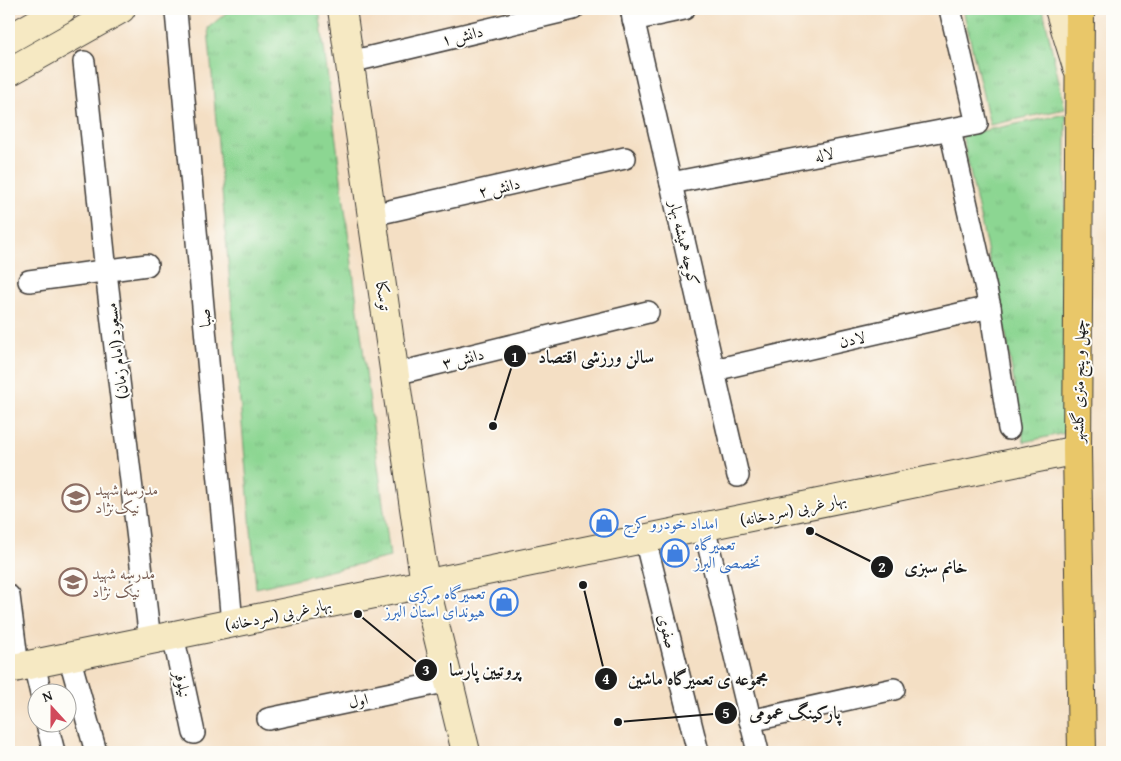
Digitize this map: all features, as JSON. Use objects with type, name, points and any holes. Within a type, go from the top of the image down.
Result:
[{"type":"main road","name":"چهل و پنج متری گلشهر","points":[[1080,9],[1077,450],[1082,752]]},
{"type":"street","points":[[9,39],[62,9]]},
{"type":"street","points":[[9,72],[121,9]]},
{"type":"street","name":"توسکا","points":[[342,9],[426,584],[466,752]]},
{"type":"street","name":"دانش ۱","points":[[350,62],[574,9]]},
{"type":"street","points":[[632,14],[684,9]]},
{"type":"street","name":"لاله","points":[[671,183],[977,124],[950,9]]},
{"type":"street","points":[[1059,9],[1081,80]]},
{"type":"street","name":"صبا","points":[[176,12],[232,623]]},
{"type":"street","name":"کوچه همیشه بهار","points":[[632,14],[738,476]]},
{"type":"street","name":"مسعود (امام زمان)","points":[[84,62],[106,272],[162,638]]},
{"type":"street","points":[[950,130],[990,307],[1009,429]]},
{"type":"street","name":"دانش ۲","points":[[372,215],[625,158]]},
{"type":"street","points":[[29,281],[147,265]]},
{"type":"street","name":"لادن","points":[[714,370],[990,307]]},
{"type":"street","name":"دانش ۳","points":[[395,374],[648,312]]},
{"type":"street","name":"بهار غربی (سردخانه)","points":[[20,667],[1077,450]]},
{"type":"street","points":[[704,527],[758,752]]},
{"type":"street","name":"صفوی","points":[[645,539],[698,752]]},
{"type":"street","points":[[9,596],[20,667],[33,684]]},
{"type":"street","name":"نیلوفر","points":[[162,638],[194,733]]},
{"type":"street","points":[[69,656],[96,752]]},
{"type":"street","name":"اول","points":[[268,720],[449,681]]},
{"type":"street","points":[[750,721],[894,689]]},
{"type":"street","points":[[50,734],[54,752]]},
{"type":"green space","points":[[231,9],[319,9],[390,557],[256,588],[208,28]]},
{"type":"green space","points":[[963,9],[1043,9],[1065,109],[990,125]]},
{"type":"green space","points":[[1066,114],[1065,433],[1024,442],[1006,335],[962,135]]},
{"type":"place","name":"سالن ورزشی اقتصاد","points":[[493,426]]},
{"type":"place","name":"مدرسه شهید نیک‌نژاد","points":[[76,498]]},
{"type":"place","name":"امداد خودرو کرج","points":[[604,523]]},
{"type":"place","name":"خانم سبزی","points":[[810,531]]},
{"type":"place","name":"تعمیرگاه تخصصی البرز","points":[[675,553]]},
{"type":"place","name":"مدرسه شهید نیک نژاد","points":[[73,582]]},
{"type":"place","name":"مجموعه ی تعمیرگاه ماشین","points":[[583,585]]},
{"type":"place","name":"تعمیرگاه مرکزی هیوندای استان البرز","points":[[504,602]]},
{"type":"place","name":"پروتیین پارسا","points":[[358,614]]},
{"type":"place","name":"پارکینگ عمومی","points":[[618,722]]}]
